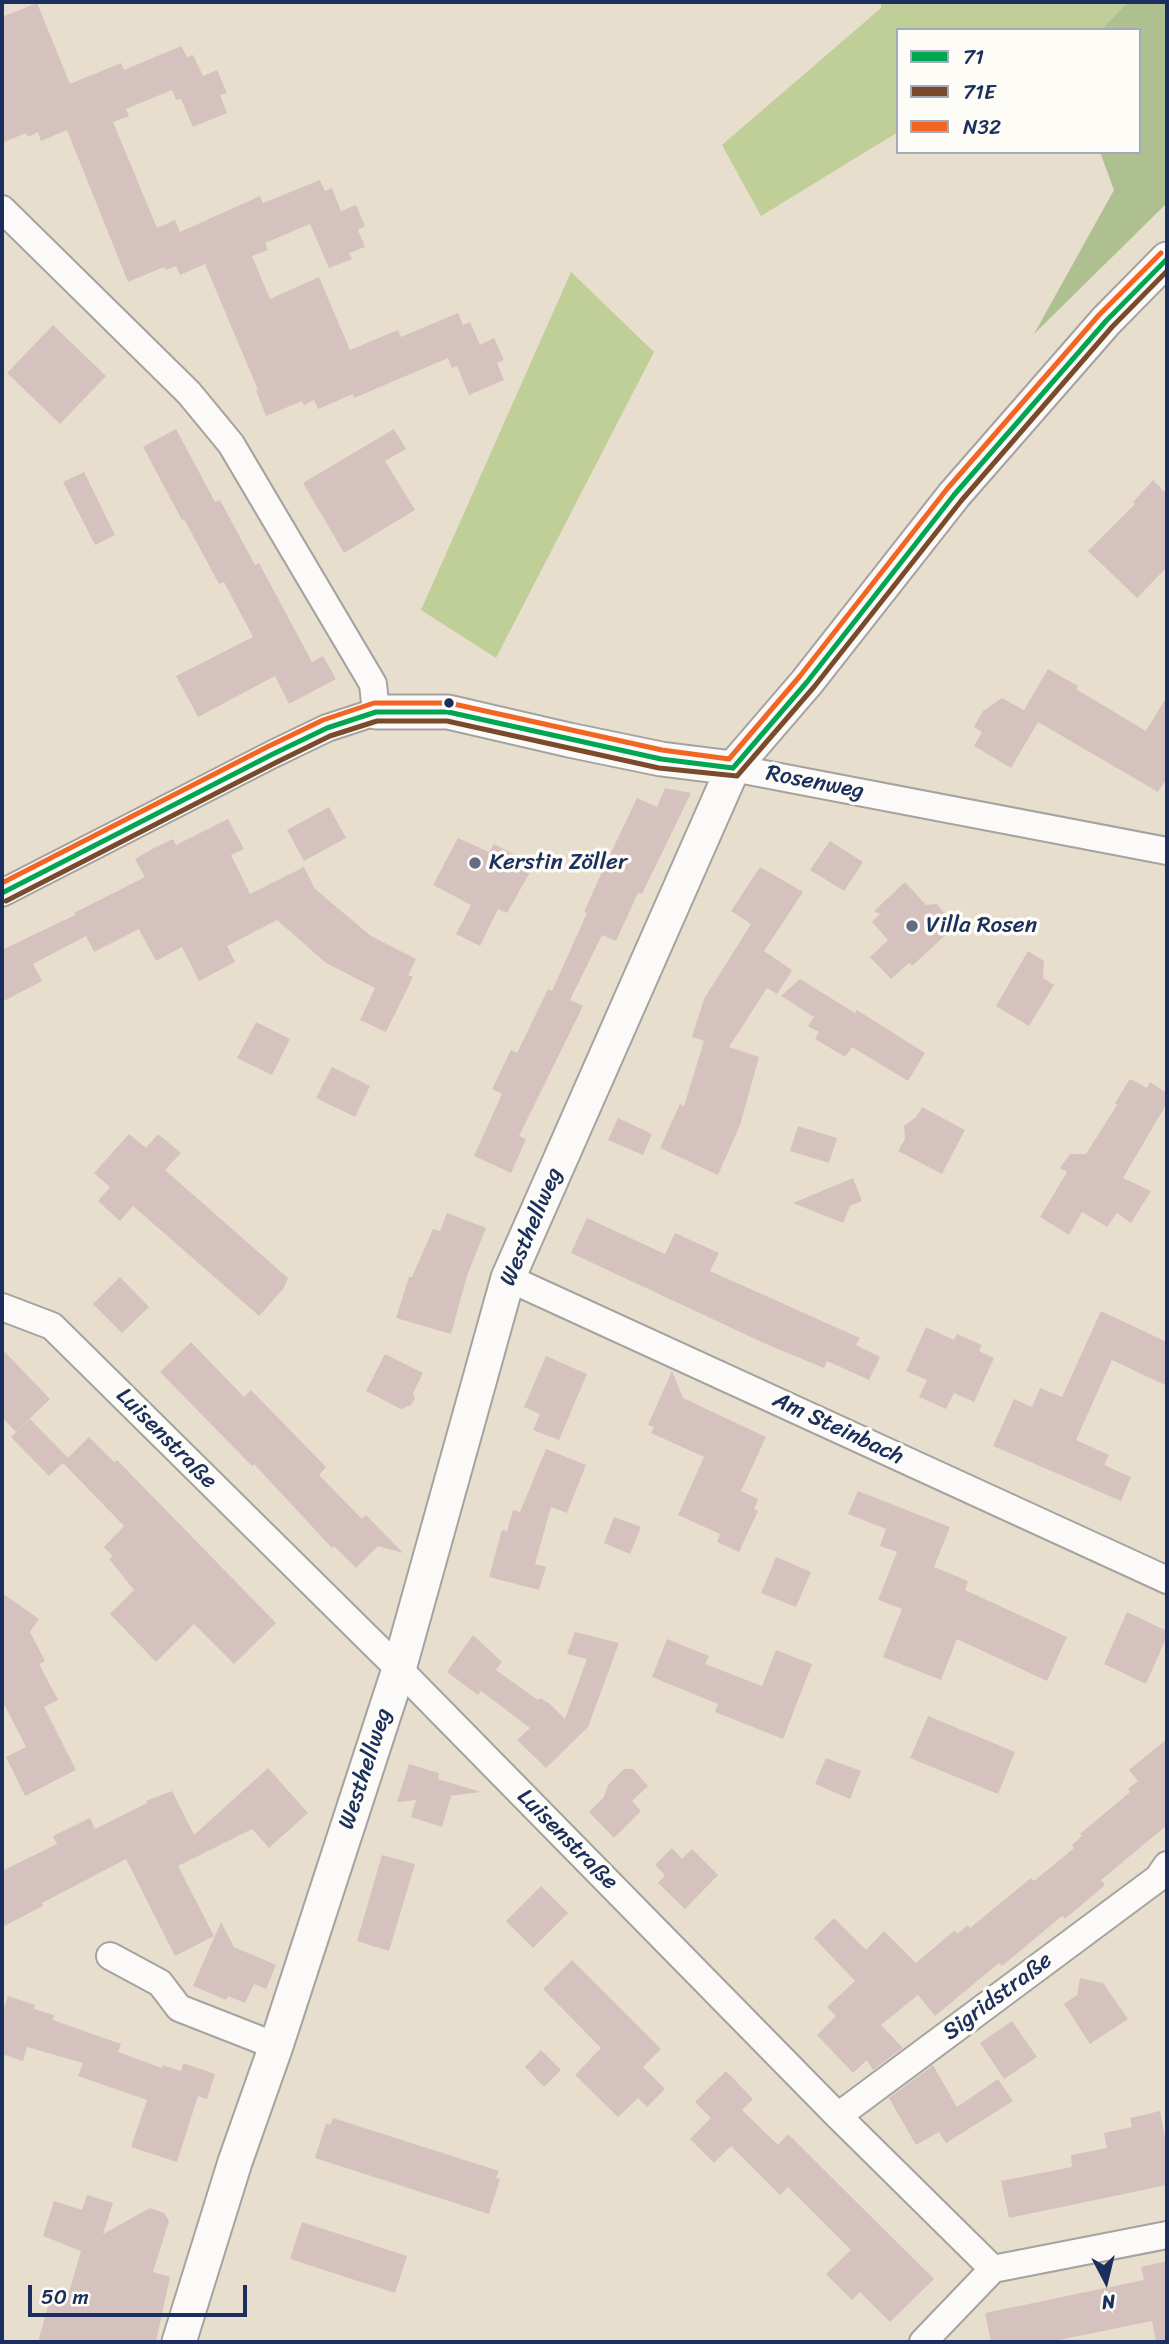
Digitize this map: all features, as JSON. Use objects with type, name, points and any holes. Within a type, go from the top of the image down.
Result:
[{"type":"street","points":[[2,209],[189,393],[231,444],[373,684],[376,712]]},
{"type":"street","name":"Westhellweg","points":[[179,2342],[235,2162],[276,2046],[399,1670],[508,1278],[733,768],[807,682],[954,495],[1106,321],[1167,260]]},
{"type":"street","name":"Rosenweg","points":[[2,893],[273,754],[327,728],[376,712],[448,712],[661,759],[733,768],[1167,850]]},
{"type":"street","name":"Am Steinbach","points":[[508,1278],[1167,1580]]},
{"type":"street","name":"Luisenstraße","points":[[2,1307],[52,1326],[399,1670],[838,2116],[993,2269]]},
{"type":"street","name":"Sigridstraße","points":[[838,2116],[1164,1874]]},
{"type":"street","points":[[110,1956],[160,1983],[179,2008],[276,2046]]},
{"type":"street","points":[[923,2342],[993,2269],[1167,2235]]},
{"type":"green space","points":[[881,2],[1128,2],[1103,28],[896,28],[896,133],[761,216],[722,145],[881,8]]},
{"type":"green space","points":[[1128,2],[1167,2],[1167,203],[1034,334],[1114,190],[1101,154],[1141,154],[1141,28],[1103,28]]},
{"type":"green space","points":[[571,272],[654,352],[496,658],[421,610]]},
{"type":"building","points":[[37,3],[70,84],[121,63],[124,70],[181,46],[187,57],[193,55],[203,76],[217,70],[227,93],[220,95],[227,113],[193,127],[181,99],[176,100],[172,90],[126,109],[129,116],[113,122],[157,228],[175,220],[180,232],[260,196],[263,203],[320,180],[325,191],[332,188],[341,211],[356,205],[365,226],[358,230],[365,247],[349,253],[352,259],[329,268],[310,224],[265,243],[268,250],[252,256],[270,299],[319,277],[350,350],[398,330],[401,337],[458,313],[463,325],[470,322],[480,345],[494,338],[504,360],[497,363],[504,380],[469,395],[457,366],[452,368],[448,358],[354,398],[353,394],[318,409],[314,400],[304,405],[302,401],[266,416],[258,390],[205,264],[180,275],[176,266],[166,270],[164,267],[128,282],[67,130],[41,141],[38,132],[28,137],[26,133],[2,143],[2,17]]},
{"type":"building","points":[[53,325],[106,376],[60,424],[7,373]]},
{"type":"building","points":[[176,429],[215,502],[220,500],[255,565],[259,563],[312,662],[323,656],[336,679],[289,704],[275,676],[198,717],[176,676],[253,637],[224,582],[219,584],[143,447]]},
{"type":"building","points":[[394,429],[406,449],[385,461],[415,510],[344,553],[303,483]]},
{"type":"building","points":[[84,472],[115,535],[95,545],[63,482]]},
{"type":"building","points":[[1153,480],[1167,494],[1167,567],[1137,598],[1088,551],[1135,504],[1133,502]]},
{"type":"building","points":[[1048,669],[1146,731],[1167,696],[1167,778],[1158,792],[1038,722],[1011,768],[974,746],[982,732],[974,727],[983,711],[1002,698],[1024,710]]},
{"type":"building","points":[[665,788],[691,793],[616,941],[602,935],[570,1000],[583,1006],[519,1136],[526,1139],[511,1173],[474,1156],[502,1094],[492,1089],[511,1050],[517,1053],[548,989],[552,991],[587,913],[584,912],[637,798],[657,807]]},
{"type":"building","points":[[329,807],[346,838],[304,861],[287,830]]},
{"type":"building","points":[[228,819],[244,849],[231,855],[250,894],[304,867],[315,889],[371,936],[416,959],[408,975],[413,977],[386,1032],[360,1020],[375,988],[326,963],[277,920],[227,946],[235,962],[199,981],[182,947],[156,961],[139,929],[94,952],[86,936],[33,964],[42,981],[2,1002],[2,950],[145,877],[135,859],[173,839],[176,845]]},
{"type":"building","points":[[458,838],[489,852],[494,844],[534,865],[507,913],[498,909],[480,946],[456,934],[471,905],[433,885]]},
{"type":"building","points":[[830,841],[863,862],[844,891],[810,870]]},
{"type":"building","points":[[760,867],[803,892],[764,951],[792,970],[777,994],[767,988],[729,1047],[759,1057],[740,1125],[718,1175],[660,1148],[680,1104],[684,1106],[704,1041],[692,1037],[704,999],[751,924],[731,911]]},
{"type":"building","name":"Villa Rosen","points":[[905,882],[926,905],[937,904],[945,914],[944,922],[951,930],[912,966],[909,963],[891,979],[870,957],[888,940],[872,922],[880,914],[874,911]]},
{"type":"building","points":[[1028,951],[1044,961],[1043,978],[1054,985],[1029,1026],[996,1006]]},
{"type":"building","points":[[800,979],[855,1013],[857,1010],[925,1053],[908,1081],[852,1047],[845,1057],[815,1039],[819,1032],[808,1026],[814,1017],[781,996]]},
{"type":"building","points":[[256,1022],[290,1039],[272,1075],[237,1058]]},
{"type":"building","points":[[332,1067],[370,1086],[355,1117],[316,1098]]},
{"type":"building","points":[[1130,1079],[1147,1088],[1150,1082],[1167,1093],[1167,1103],[1123,1178],[1151,1191],[1131,1223],[1117,1213],[1107,1227],[1082,1212],[1069,1235],[1040,1217],[1067,1172],[1060,1168],[1070,1154],[1086,1154]]},
{"type":"building","points":[[922,1107],[965,1130],[942,1174],[898,1151],[905,1139],[904,1126],[916,1117]]},
{"type":"building","points":[[618,1118],[652,1134],[643,1155],[608,1140]]},
{"type":"building","points":[[798,1126],[837,1138],[829,1163],[790,1151]]},
{"type":"building","points":[[129,1134],[146,1148],[158,1134],[181,1153],[165,1170],[288,1278],[284,1288],[259,1316],[133,1206],[120,1221],[98,1201],[110,1187],[94,1173]]},
{"type":"building","points":[[853,1178],[862,1201],[850,1206],[843,1223],[793,1203]]},
{"type":"building","points":[[447,1213],[486,1228],[467,1276],[451,1334],[396,1318],[409,1277],[412,1277],[433,1229],[440,1231]]},
{"type":"building","points":[[587,1218],[665,1254],[675,1233],[719,1253],[710,1271],[860,1338],[856,1345],[880,1357],[869,1380],[827,1361],[824,1368],[766,1344],[571,1253]]},
{"type":"building","points":[[120,1277],[149,1307],[122,1333],[93,1304]]},
{"type":"building","points":[[1101,1311],[1167,1342],[1167,1386],[1112,1360],[1076,1440],[1109,1455],[1104,1465],[1131,1477],[1121,1501],[993,1446],[1014,1399],[1032,1407],[1040,1388],[1062,1397]]},
{"type":"building","points":[[926,1327],[954,1340],[957,1334],[982,1345],[979,1351],[994,1358],[974,1402],[954,1393],[946,1409],[919,1397],[927,1380],[906,1371]]},
{"type":"building","points":[[191,1342],[244,1397],[251,1390],[326,1467],[319,1475],[362,1519],[366,1515],[403,1553],[378,1546],[356,1568],[334,1546],[332,1548],[254,1464],[252,1466],[160,1372]]},
{"type":"building","points":[[2,1349],[50,1399],[16,1432],[2,1417]]},
{"type":"building","points":[[385,1354],[423,1373],[413,1393],[415,1398],[411,1405],[401,1409],[366,1391]]},
{"type":"building","points":[[546,1356],[587,1374],[559,1440],[533,1430],[540,1414],[524,1407]]},
{"type":"building","points":[[672,1371],[683,1398],[766,1437],[741,1491],[758,1499],[754,1509],[758,1511],[739,1552],[717,1542],[720,1534],[678,1515],[704,1457],[651,1433],[654,1427],[648,1425]]},
{"type":"building","points":[[30,1419],[68,1458],[89,1437],[114,1462],[117,1460],[276,1623],[234,1664],[194,1624],[156,1662],[110,1614],[134,1590],[109,1559],[113,1557],[104,1547],[124,1526],[63,1463],[49,1476],[11,1437]]},
{"type":"building","points":[[546,1449],[586,1465],[567,1513],[551,1507],[535,1564],[546,1567],[539,1590],[489,1577],[502,1530],[507,1531],[513,1510],[520,1512]]},
{"type":"building","points":[[858,1491],[950,1527],[934,1567],[968,1581],[965,1590],[1067,1637],[1047,1681],[957,1639],[941,1680],[883,1657],[902,1609],[878,1600],[897,1552],[880,1546],[886,1529],[848,1514]]},
{"type":"building","points":[[614,1517],[641,1527],[630,1554],[604,1543]]},
{"type":"building","points":[[776,1557],[811,1572],[796,1607],[761,1593]]},
{"type":"building","points":[[2,1593],[39,1619],[30,1632],[45,1661],[39,1664],[58,1700],[44,1707],[76,1770],[25,1796],[6,1757],[26,1747],[2,1700]]},
{"type":"building","points":[[1127,1612],[1167,1631],[1146,1684],[1104,1664]]},
{"type":"building","points":[[575,1632],[619,1643],[588,1727],[546,1768],[517,1740],[530,1728],[481,1691],[478,1695],[447,1672],[473,1635],[502,1662],[496,1670],[538,1700],[540,1698],[550,1704],[565,1719],[587,1659],[567,1654]]},
{"type":"building","points":[[667,1639],[709,1656],[705,1664],[762,1686],[776,1650],[812,1664],[783,1739],[715,1712],[718,1704],[652,1677]]},
{"type":"building","points":[[928,1716],[1015,1752],[998,1794],[910,1758]]},
{"type":"building","points":[[1167,1739],[1167,1825],[1101,1880],[1105,1885],[1065,1919],[1062,1916],[1002,1966],[999,1963],[935,2016],[918,1995],[881,2025],[903,2048],[873,2070],[867,2060],[853,2073],[817,2035],[836,2016],[827,2007],[855,1981],[814,1938],[834,1918],[866,1950],[884,1931],[916,1963],[955,1930],[957,1934],[968,1925],[970,1928],[1031,1878],[1034,1881],[1074,1848],[1072,1845],[1082,1836],[1080,1834],[1130,1792],[1128,1789],[1138,1781],[1129,1770]]},
{"type":"building","points":[[826,1758],[861,1771],[850,1799],[815,1784]]},
{"type":"building","points":[[409,1764],[439,1773],[438,1779],[481,1792],[449,1796],[442,1827],[411,1817],[416,1800],[397,1802]]},
{"type":"building","points":[[268,1768],[308,1813],[269,1848],[252,1829],[178,1866],[214,1936],[175,1956],[126,1859],[2,1927],[2,1871],[57,1844],[53,1836],[90,1818],[95,1829],[147,1803],[146,1801],[172,1791],[194,1835]]},
{"type":"building","points":[[624,1769],[633,1769],[648,1786],[632,1801],[641,1811],[614,1838],[589,1812],[604,1797],[608,1785]]},
{"type":"building","points":[[672,1848],[682,1859],[692,1849],[718,1875],[685,1909],[658,1883],[665,1875],[655,1865]]},
{"type":"building","points":[[382,1855],[415,1864],[389,1951],[357,1941]]},
{"type":"building","points":[[541,1886],[568,1913],[533,1948],[506,1921]]},
{"type":"building","points":[[221,1922],[234,1947],[276,1965],[266,1989],[254,1984],[245,2003],[228,1996],[226,2000],[193,1986]]},
{"type":"building","points":[[572,1960],[661,2049],[643,2067],[665,2089],[647,2107],[638,2098],[618,2117],[575,2075],[601,2048],[543,1989]]},
{"type":"building","points":[[1080,1978],[1103,1983],[1128,2019],[1090,2044],[1064,2004],[1077,1995]]},
{"type":"building","points":[[8,1996],[54,2015],[53,2020],[121,2044],[118,2052],[162,2068],[162,2065],[181,2071],[183,2063],[215,2074],[207,2099],[198,2096],[177,2162],[131,2147],[147,2100],[78,2076],[83,2063],[27,2047],[23,2061],[2,2054],[2,2015]]},
{"type":"building","points":[[1012,2021],[1037,2057],[1004,2079],[980,2043]]},
{"type":"building","points":[[541,2050],[561,2070],[544,2087],[525,2067]]},
{"type":"building","points":[[933,2065],[957,2107],[998,2079],[1013,2101],[946,2143],[939,2132],[916,2145],[889,2098]]},
{"type":"building","points":[[726,2071],[753,2099],[742,2110],[778,2145],[788,2134],[934,2279],[890,2322],[860,2292],[852,2300],[826,2274],[851,2250],[788,2187],[780,2195],[731,2146],[714,2163],[690,2139],[711,2118],[695,2102]]},
{"type":"building","points":[[1160,2111],[1167,2148],[1167,2185],[1009,2218],[1001,2181],[1072,2167],[1071,2155],[1107,2148],[1104,2133],[1132,2127],[1130,2118]]},
{"type":"building","points":[[333,2118],[499,2171],[496,2178],[500,2179],[489,2214],[315,2158],[326,2123],[330,2125]]},
{"type":"building","points":[[87,2195],[113,2203],[103,2234],[150,2208],[164,2213],[169,2221],[153,2272],[170,2277],[156,2342],[38,2342],[53,2288],[69,2292],[81,2251],[43,2236],[54,2201],[82,2210]]},
{"type":"building","points":[[302,2222],[407,2256],[395,2293],[290,2259]]},
{"type":"building","points":[[1167,2261],[1167,2341],[1156,2342],[1152,2321],[1049,2342],[991,2342],[985,2313],[1144,2280],[1141,2267]]},
{"type":"transit line","name":"N32","points":[[2,883],[269,746],[323,720],[374,703],[449,703],[662,750],[729,759],[800,676],[947,489],[1099,315],[1161,253]]},
{"type":"transit line","name":"71","points":[[733,768],[807,682],[954,495],[1106,321],[1167,259]]},
{"type":"transit line","name":"71E","points":[[6,901],[330,736],[377,721],[447,721],[659,768],[737,776],[814,687],[961,501],[1112,327],[1167,271]]},
{"type":"transit line","name":"71","points":[[2,893],[273,754],[327,728],[376,712],[448,712],[661,759],[733,768]]},
{"type":"place","name":"Kerstin Zöller","points":[[475,863]]},
{"type":"place","name":"Villa Rosen","points":[[912,926]]}]
